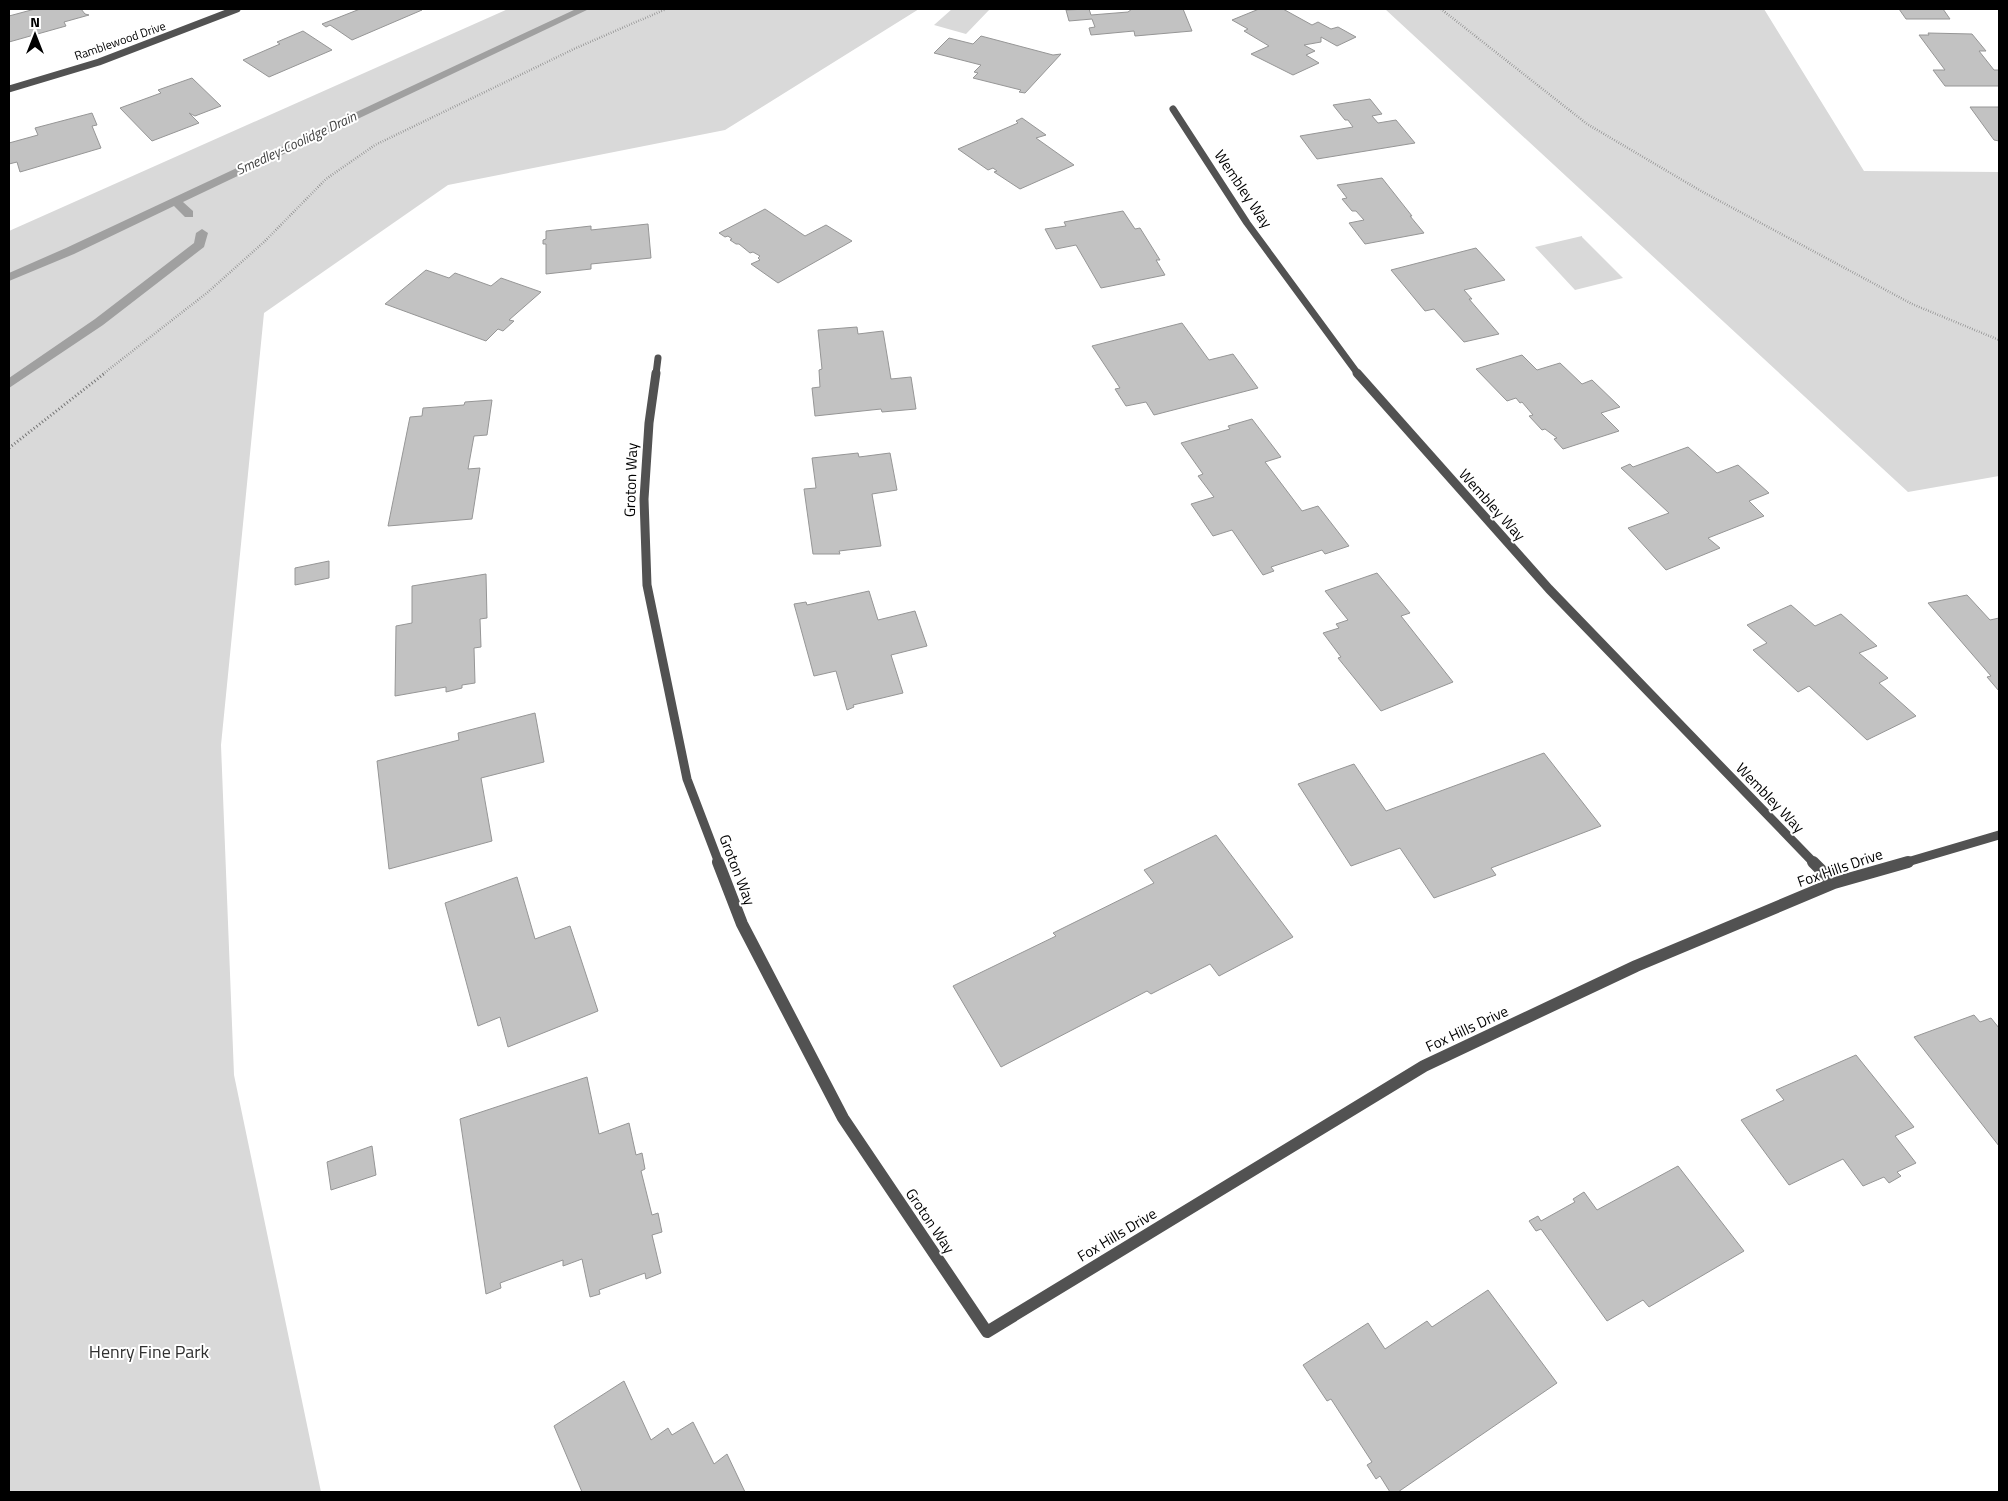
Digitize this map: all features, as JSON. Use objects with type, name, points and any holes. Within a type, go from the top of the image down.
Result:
[{"type":"street","name":"Ramblewood Drive","points":[[9,89],[98,62],[237,9]]},
{"type":"street","name":"Wembley Way","points":[[1173,108],[1247,222],[1346,362],[1549,589],[1834,883]]},
{"type":"street","name":"Groton Way","points":[[658,358],[649,423],[644,499],[647,584],[687,779],[742,924],[843,1118],[987,1332]]},
{"type":"street","name":"Fox Hills Drive","points":[[987,1332],[1424,1066],[1636,966],[1834,883],[1999,834]]},
{"type":"path","points":[[9,448],[208,292],[265,241],[326,178],[367,151],[466,100],[666,9]]},
{"type":"path","points":[[1441,9],[1587,124],[1701,191],[1912,304],[1999,340]]},
{"type":"green space","name":"Henry Fine Park","points":[[508,9],[919,9],[725,130],[448,185],[264,313],[221,745],[234,1075],[321,1492],[9,1492],[9,231]]},
{"type":"green space","points":[[952,9],[990,9],[966,34],[934,25]]},
{"type":"green space","points":[[1385,9],[1764,9],[1864,171],[1999,172],[1999,476],[1908,492]]},
{"type":"green space","points":[[1582,236],[1623,278],[1575,290],[1535,247]]},
{"type":"building","points":[[35,9],[81,9],[85,14],[89,15],[64,22],[66,26],[9,42],[9,16]]},
{"type":"building","points":[[360,9],[422,10],[352,40],[330,25],[326,27],[322,24]]},
{"type":"building","points":[[1089,9],[1091,15],[1128,12],[1132,9],[1183,9],[1192,31],[1135,36],[1134,31],[1091,35],[1089,28],[1095,27],[1092,19],[1069,21],[1066,10]]},
{"type":"building","points":[[1259,9],[1283,9],[1312,25],[1318,22],[1331,29],[1338,27],[1356,37],[1337,46],[1321,37],[1321,42],[1304,45],[1315,51],[1306,55],[1319,63],[1293,75],[1251,54],[1269,46],[1244,31],[1248,29],[1232,20]]},
{"type":"building","points":[[1899,9],[1943,9],[1950,19],[1906,19]]},
{"type":"building","points":[[303,31],[332,50],[269,77],[243,60],[280,44],[277,42]]},
{"type":"building","points":[[1928,33],[1972,34],[1986,51],[1979,51],[1994,70],[1999,70],[1999,86],[1945,86],[1933,70],[1945,70],[1919,35],[1929,35]]},
{"type":"building","points":[[981,36],[1053,55],[1061,54],[1025,93],[1019,92],[1021,90],[973,78],[978,73],[974,72],[981,65],[934,53],[949,38],[973,44]]},
{"type":"building","points":[[192,78],[221,106],[195,116],[189,113],[199,123],[152,141],[120,108],[161,93],[158,90]]},
{"type":"building","points":[[1370,99],[1382,114],[1372,116],[1378,123],[1396,120],[1415,143],[1317,159],[1300,136],[1353,127],[1333,105]]},
{"type":"building","points":[[1970,107],[1999,107],[1999,141],[1994,140]]},
{"type":"building","points":[[92,113],[97,125],[92,126],[101,148],[20,172],[17,162],[9,164],[9,143],[38,135],[35,128]]},
{"type":"building","points":[[1022,118],[1046,135],[1036,138],[1074,165],[1020,189],[994,172],[997,171],[993,168],[988,170],[958,149],[1018,123],[1016,121]]},
{"type":"building","points":[[1382,178],[1424,233],[1365,244],[1349,223],[1364,220],[1356,211],[1352,211],[1342,199],[1347,198],[1337,185]]},
{"type":"building","points":[[765,209],[805,236],[826,225],[852,241],[778,283],[751,264],[760,260],[758,258],[760,256],[753,252],[750,253],[739,244],[730,240],[732,239],[728,236],[725,237],[719,233]]},
{"type":"building","points":[[1123,211],[1135,229],[1140,228],[1160,260],[1156,260],[1165,275],[1101,288],[1076,245],[1056,249],[1045,229],[1066,226],[1064,222]]},
{"type":"building","points":[[648,224],[651,258],[591,264],[591,269],[546,274],[546,244],[543,244],[543,240],[546,239],[546,231],[591,226],[591,230]]},
{"type":"building","points":[[1476,248],[1505,280],[1464,290],[1472,299],[1469,299],[1499,334],[1464,342],[1434,309],[1425,311],[1391,270]]},
{"type":"building","points":[[426,270],[449,278],[455,273],[491,286],[501,278],[541,292],[509,320],[514,321],[503,331],[498,329],[486,341],[385,304]]},
{"type":"building","points":[[1182,323],[1209,360],[1233,354],[1258,388],[1154,415],[1146,402],[1126,406],[1115,389],[1120,388],[1092,346]]},
{"type":"building","points":[[857,327],[858,334],[883,331],[891,379],[911,377],[916,409],[882,412],[881,409],[815,416],[812,388],[820,387],[819,370],[822,369],[818,330]]},
{"type":"building","points":[[1522,355],[1537,370],[1560,363],[1582,384],[1592,380],[1620,407],[1601,413],[1619,431],[1563,449],[1554,439],[1557,438],[1545,429],[1542,430],[1529,416],[1533,415],[1522,402],[1520,403],[1516,398],[1507,401],[1476,369]]},
{"type":"building","points":[[492,400],[487,435],[474,436],[468,469],[480,468],[472,519],[388,526],[410,417],[422,416],[423,408],[464,405],[465,402]]},
{"type":"building","points":[[1252,419],[1281,457],[1265,462],[1302,511],[1318,506],[1349,546],[1325,554],[1322,550],[1271,567],[1274,571],[1263,575],[1232,530],[1213,536],[1191,504],[1214,497],[1198,476],[1203,474],[1181,443],[1230,429],[1228,426]]},
{"type":"building","points":[[1688,447],[1717,473],[1738,465],[1769,493],[1749,501],[1764,516],[1708,538],[1720,548],[1666,570],[1628,528],[1669,513],[1621,468],[1630,464],[1633,467]]},
{"type":"building","points":[[858,453],[859,457],[890,453],[897,490],[872,494],[881,546],[839,551],[840,554],[813,554],[804,489],[816,488],[812,458]]},
{"type":"building","points":[[329,561],[329,578],[295,585],[295,568]]},
{"type":"building","points":[[1377,573],[1410,613],[1401,616],[1453,682],[1381,711],[1338,658],[1341,657],[1323,633],[1339,628],[1336,624],[1348,620],[1325,591]]},
{"type":"building","points":[[486,574],[487,618],[480,619],[481,647],[474,648],[475,683],[462,685],[462,688],[446,692],[446,687],[395,696],[396,626],[412,623],[412,586]]},
{"type":"building","points":[[869,591],[878,620],[915,611],[927,646],[891,655],[903,693],[853,705],[854,707],[847,710],[836,671],[814,676],[794,604],[806,602],[807,605]]},
{"type":"building","points":[[1967,595],[1990,620],[1999,618],[1999,691],[1987,677],[1991,676],[1928,603]]},
{"type":"building","points":[[1791,605],[1815,626],[1841,614],[1877,646],[1859,653],[1888,678],[1879,683],[1916,716],[1867,740],[1809,686],[1798,692],[1753,650],[1767,643],[1747,625]]},
{"type":"building","points":[[535,713],[544,762],[481,778],[492,841],[389,869],[377,761],[459,740],[458,733]]},
{"type":"building","points":[[1544,753],[1601,826],[1491,868],[1496,875],[1434,898],[1400,848],[1351,866],[1298,784],[1354,764],[1386,811]]},
{"type":"building","points":[[1216,835],[1293,937],[1219,976],[1210,964],[1151,994],[1147,991],[1001,1067],[953,986],[1056,936],[1053,933],[1154,883],[1144,870]]},
{"type":"building","points":[[517,877],[535,939],[570,926],[598,1011],[508,1047],[500,1017],[478,1026],[445,903]]},
{"type":"building","points":[[1974,1015],[1980,1022],[1991,1018],[1999,1028],[1999,1146],[1914,1037]]},
{"type":"building","points":[[1856,1055],[1914,1127],[1895,1136],[1916,1163],[1897,1172],[1901,1176],[1889,1183],[1884,1177],[1863,1186],[1843,1159],[1789,1185],[1741,1120],[1784,1100],[1776,1090]]},
{"type":"building","points":[[587,1077],[599,1134],[629,1123],[636,1155],[642,1153],[645,1169],[641,1171],[652,1215],[658,1213],[662,1232],[652,1235],[661,1273],[646,1279],[645,1273],[599,1290],[600,1294],[590,1297],[582,1259],[563,1266],[563,1260],[500,1283],[501,1288],[486,1294],[460,1119]]},
{"type":"building","points":[[372,1146],[376,1175],[331,1190],[327,1162]]},
{"type":"building","points":[[1678,1166],[1744,1251],[1649,1307],[1643,1300],[1607,1321],[1541,1229],[1536,1231],[1529,1221],[1538,1216],[1541,1221],[1575,1202],[1573,1199],[1584,1192],[1597,1210]]},
{"type":"building","points":[[1488,1290],[1557,1383],[1398,1492],[1390,1492],[1380,1476],[1376,1479],[1367,1465],[1372,1462],[1331,1399],[1327,1401],[1303,1365],[1368,1323],[1385,1349],[1427,1321],[1432,1327]]},
{"type":"building","points":[[624,1381],[651,1440],[668,1428],[672,1435],[693,1422],[714,1464],[727,1454],[745,1492],[582,1492],[554,1426]]},
{"type":"waterway","name":"Smedley-Coolidge Drain","points":[[175,201],[584,9]]},
{"type":"waterway","name":"Smedley-Coolidge Drain","points":[[9,277],[70,251],[175,201]]},
{"type":"waterway","points":[[175,201],[189,214]]},
{"type":"waterway","points":[[9,384],[99,322],[200,244],[202,233]]}]
